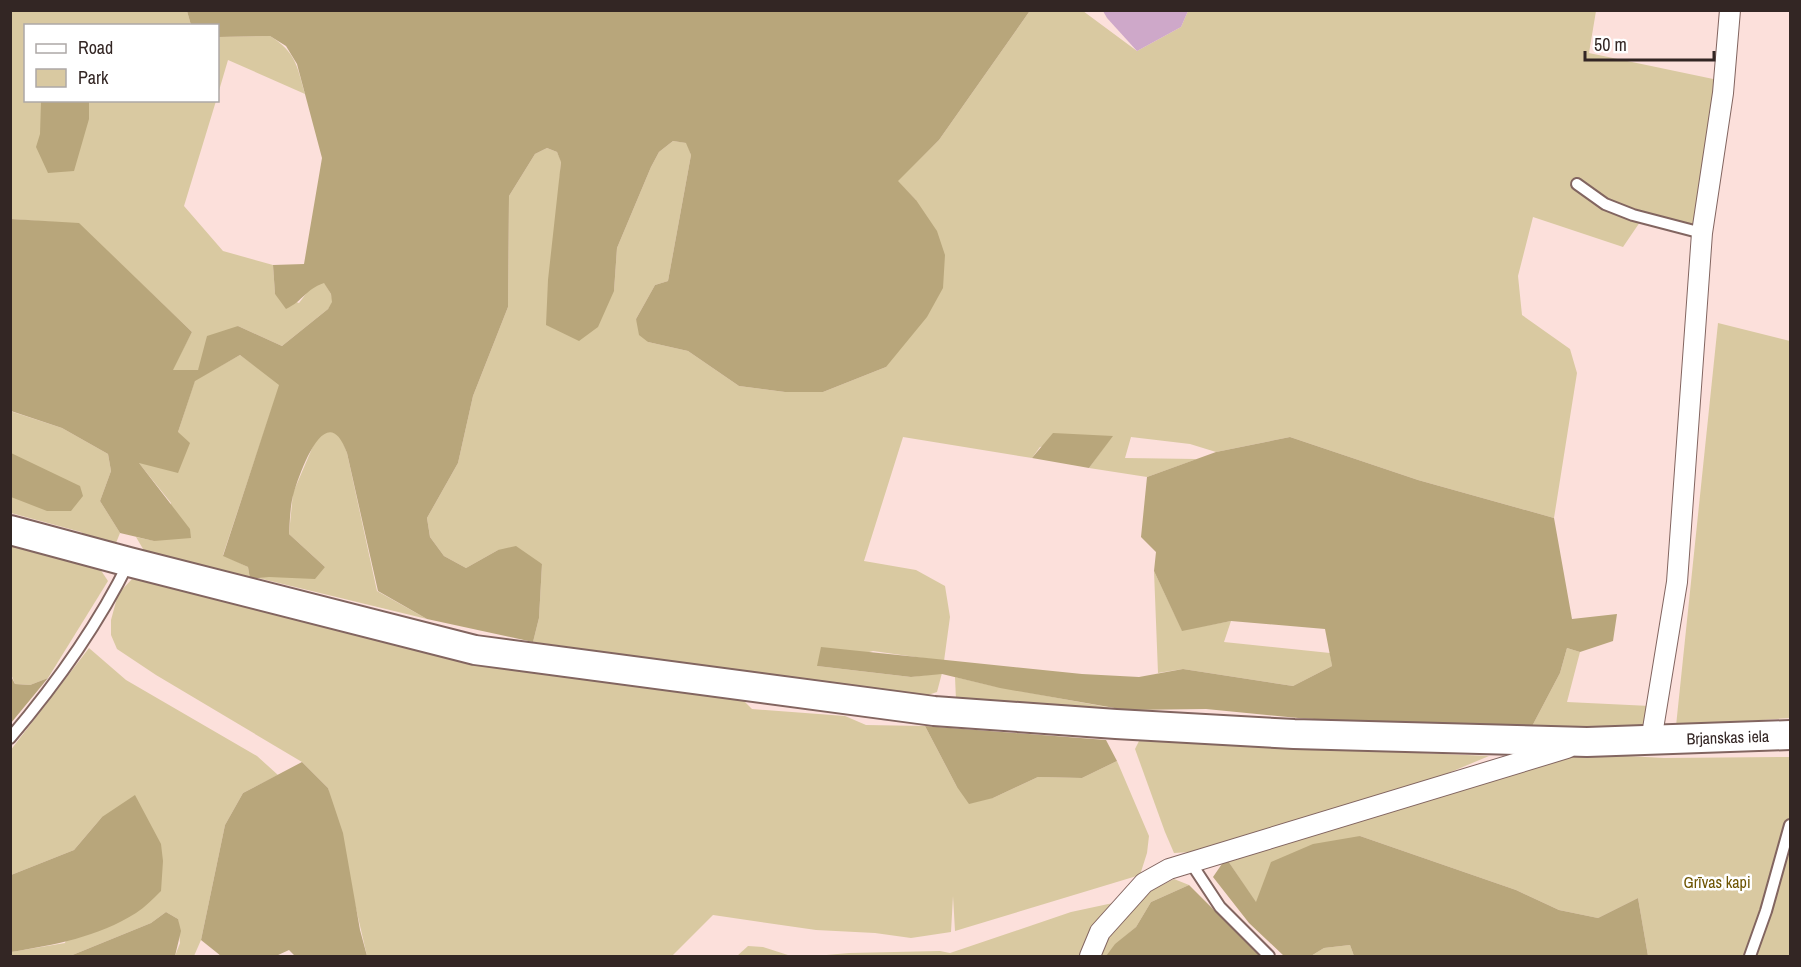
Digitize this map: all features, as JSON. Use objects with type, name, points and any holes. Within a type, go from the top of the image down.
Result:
[{"type":"main road","name":"Brjanskas iela","points":[[10,530],[475,650],[934,711],[1294,734],[1587,742],[1791,735]]},
{"type":"street","points":[[1658,740],[1677,582],[1702,233],[1723,93],[1730,10]]},
{"type":"street","points":[[1090,957],[1100,932],[1144,883],[1169,869],[1587,742]]},
{"type":"lane","points":[[1577,184],[1605,204],[1633,215],[1702,233]]},
{"type":"lane","points":[[10,738],[72,658],[111,599],[129,562]]},
{"type":"lane","points":[[1750,957],[1791,825]]},
{"type":"lane","points":[[1191,863],[1220,908],[1269,957]]},
{"type":"green space","points":[[10,11],[187,11],[191,24],[24,24],[24,102],[216,102],[184,206],[223,251],[273,265],[275,294],[299,303],[311,287],[324,282],[333,302],[328,309],[282,346],[238,326],[198,370],[172,370],[192,332],[79,224],[11,219]]},
{"type":"green space","points":[[1025,11],[1083,11],[1137,51],[1181,27],[1188,11],[1596,11],[1589,53],[1718,80],[1697,238],[1640,222],[1623,247],[1533,217],[1518,276],[1522,315],[1570,349],[1577,373],[1554,518],[1418,480],[1290,437],[1216,452],[1190,444],[1131,437],[1125,458],[1197,459],[1147,477],[1089,468],[1112,436],[1040,447],[1032,458],[903,437],[864,561],[916,570],[945,586],[950,617],[944,661],[873,651],[817,666],[911,677],[942,673],[937,692],[919,698],[814,680],[533,642],[539,618],[542,564],[498,550],[466,568],[444,556],[430,537],[427,518],[458,463],[473,396],[508,307],[509,196],[535,154],[547,148],[557,152],[561,161],[558,201],[614,291],[617,248],[651,167],[659,152],[673,141],[687,143],[691,155],[668,281],[655,285],[636,319],[648,342],[688,351],[739,386],[785,392],[823,392],[886,367],[916,200],[897,181],[939,140],[1029,12]]},
{"type":"green space","points":[[270,36],[285,48],[294,60],[305,94],[228,60],[219,91],[219,37]]},
{"type":"green space","points":[[1718,323],[1790,341],[1790,718],[1676,726]]},
{"type":"green space","points":[[240,355],[280,384],[223,555],[248,567],[250,579],[146,554],[136,537],[155,541],[171,503],[138,462],[178,432],[195,380]]},
{"type":"green space","points":[[10,411],[62,428],[108,454],[111,471],[100,501],[120,533],[116,543],[92,540],[81,532],[11,513]]},
{"type":"green space","points":[[333,431],[341,437],[347,453],[377,591],[427,619],[258,578],[325,567],[289,534],[293,493],[316,439],[325,432]]},
{"type":"green space","points":[[10,540],[98,566],[108,581],[48,678],[30,685],[15,684],[11,674]]},
{"type":"green space","points":[[1154,571],[1182,630],[1231,621],[1224,642],[1330,653],[1332,666],[1293,686],[1183,669],[1158,673]]},
{"type":"green space","points":[[132,579],[560,674],[744,701],[752,709],[845,716],[866,725],[925,726],[957,787],[993,798],[1038,777],[1082,778],[1117,761],[1149,836],[1147,853],[1140,875],[955,931],[953,896],[951,932],[911,938],[875,933],[816,930],[713,915],[672,956],[367,956],[328,788],[302,762],[156,675],[117,649],[111,635],[111,620],[118,594]]},
{"type":"green space","points":[[89,648],[126,680],[257,756],[278,775],[243,793],[225,825],[201,940],[194,956],[175,956],[180,943],[178,919],[166,912],[151,923],[70,956],[11,956],[11,952],[65,943],[102,817],[74,850],[11,875],[10,751]]},
{"type":"green space","points":[[1567,648],[1580,652],[1567,702],[1650,706],[1646,725],[1637,729],[1568,727],[1529,732],[1560,673]]},
{"type":"green space","points":[[955,677],[1112,708],[1104,714],[956,700]]},
{"type":"green space","points":[[1139,741],[1489,756],[1408,790],[1191,852],[1174,853],[1135,749]]},
{"type":"green space","name":"Grīvas kapi","points":[[1571,753],[1664,758],[1790,757],[1790,956],[1648,956],[1638,898],[1598,918],[1559,910],[1516,890],[1360,836],[1256,903],[1226,858]]},
{"type":"green space","points":[[1174,879],[1189,885],[1151,902],[1136,927],[1106,956],[1097,956],[1134,903]]},
{"type":"green space","points":[[1113,903],[1081,956],[815,956],[849,953],[940,951],[950,953],[1071,912]]},
{"type":"green space","points":[[1350,945],[1354,956],[1311,956],[1324,948]]},
{"type":"green space","points":[[748,946],[763,947],[791,956],[737,956]]},
{"type":"shaded area","points":[[930,10],[935,12],[937,10],[1025,10],[1029,12],[939,140],[898,181],[916,200],[937,231],[945,255],[943,288],[927,317],[886,367],[823,392],[785,392],[739,386],[688,351],[648,342],[639,335],[636,319],[655,285],[668,281],[691,155],[686,143],[673,141],[659,152],[651,167],[617,248],[614,291],[598,327],[579,341],[546,325],[548,280],[561,162],[557,152],[547,148],[535,154],[509,196],[508,307],[473,396],[458,463],[427,518],[430,537],[444,556],[466,568],[498,550],[516,546],[542,564],[539,618],[533,642],[427,619],[378,591],[347,453],[339,438],[331,432],[323,435],[316,443],[302,468],[291,507],[289,534],[325,567],[315,579],[269,577],[250,579],[248,567],[223,556],[279,385],[240,355],[195,381],[178,432],[190,443],[178,473],[139,463],[190,529],[191,538],[154,541],[120,533],[100,501],[111,471],[108,454],[62,428],[11,411],[11,219],[79,223],[192,332],[173,370],[198,370],[207,336],[238,326],[282,346],[328,309],[332,302],[331,294],[324,283],[313,288],[286,309],[275,294],[273,265],[304,264],[322,158],[297,64],[286,46],[270,36],[219,37],[219,24],[191,24],[187,11]]},
{"type":"shaded area","points":[[1103,11],[1188,11],[1181,27],[1137,51]]},
{"type":"shaded area","points":[[41,102],[89,102],[89,119],[74,171],[48,173],[36,147],[40,134]]},
{"type":"shaded area","points":[[1053,433],[1113,436],[1089,468],[1032,458]]},
{"type":"shaded area","points":[[1290,437],[1418,480],[1554,518],[1572,619],[1617,614],[1613,641],[1580,652],[1567,648],[1560,673],[1529,732],[1298,718],[1206,709],[1126,710],[1000,688],[942,674],[911,677],[817,666],[821,647],[1082,674],[1139,677],[1183,669],[1293,686],[1332,666],[1325,629],[1231,621],[1182,631],[1154,571],[1156,552],[1141,537],[1147,477],[1216,452]]},
{"type":"shaded area","points":[[11,453],[80,486],[83,496],[71,511],[47,511],[11,497]]},
{"type":"shaded area","points":[[10,674],[15,684],[30,685],[48,678],[11,723]]},
{"type":"shaded area","points":[[925,726],[1106,740],[1117,761],[1082,778],[1038,777],[993,798],[969,804],[957,787]]},
{"type":"shaded area","points":[[302,762],[328,788],[343,833],[360,930],[367,956],[295,956],[289,950],[276,956],[221,956],[201,940],[225,825],[243,793]]},
{"type":"shaded area","points":[[135,795],[161,844],[163,861],[161,891],[136,913],[106,928],[59,943],[11,952],[11,875],[74,850],[102,817]]},
{"type":"shaded area","points":[[1360,836],[1516,890],[1559,910],[1598,918],[1638,898],[1648,956],[1354,956],[1350,945],[1324,948],[1311,956],[1284,956],[1249,923],[1213,877],[1226,858],[1256,902],[1271,862],[1313,844]]},
{"type":"shaded area","points":[[1189,885],[1260,956],[1106,956],[1115,944],[1136,927],[1151,902]]},
{"type":"shaded area","points":[[166,912],[178,919],[181,931],[175,956],[70,956],[151,923]]}]
